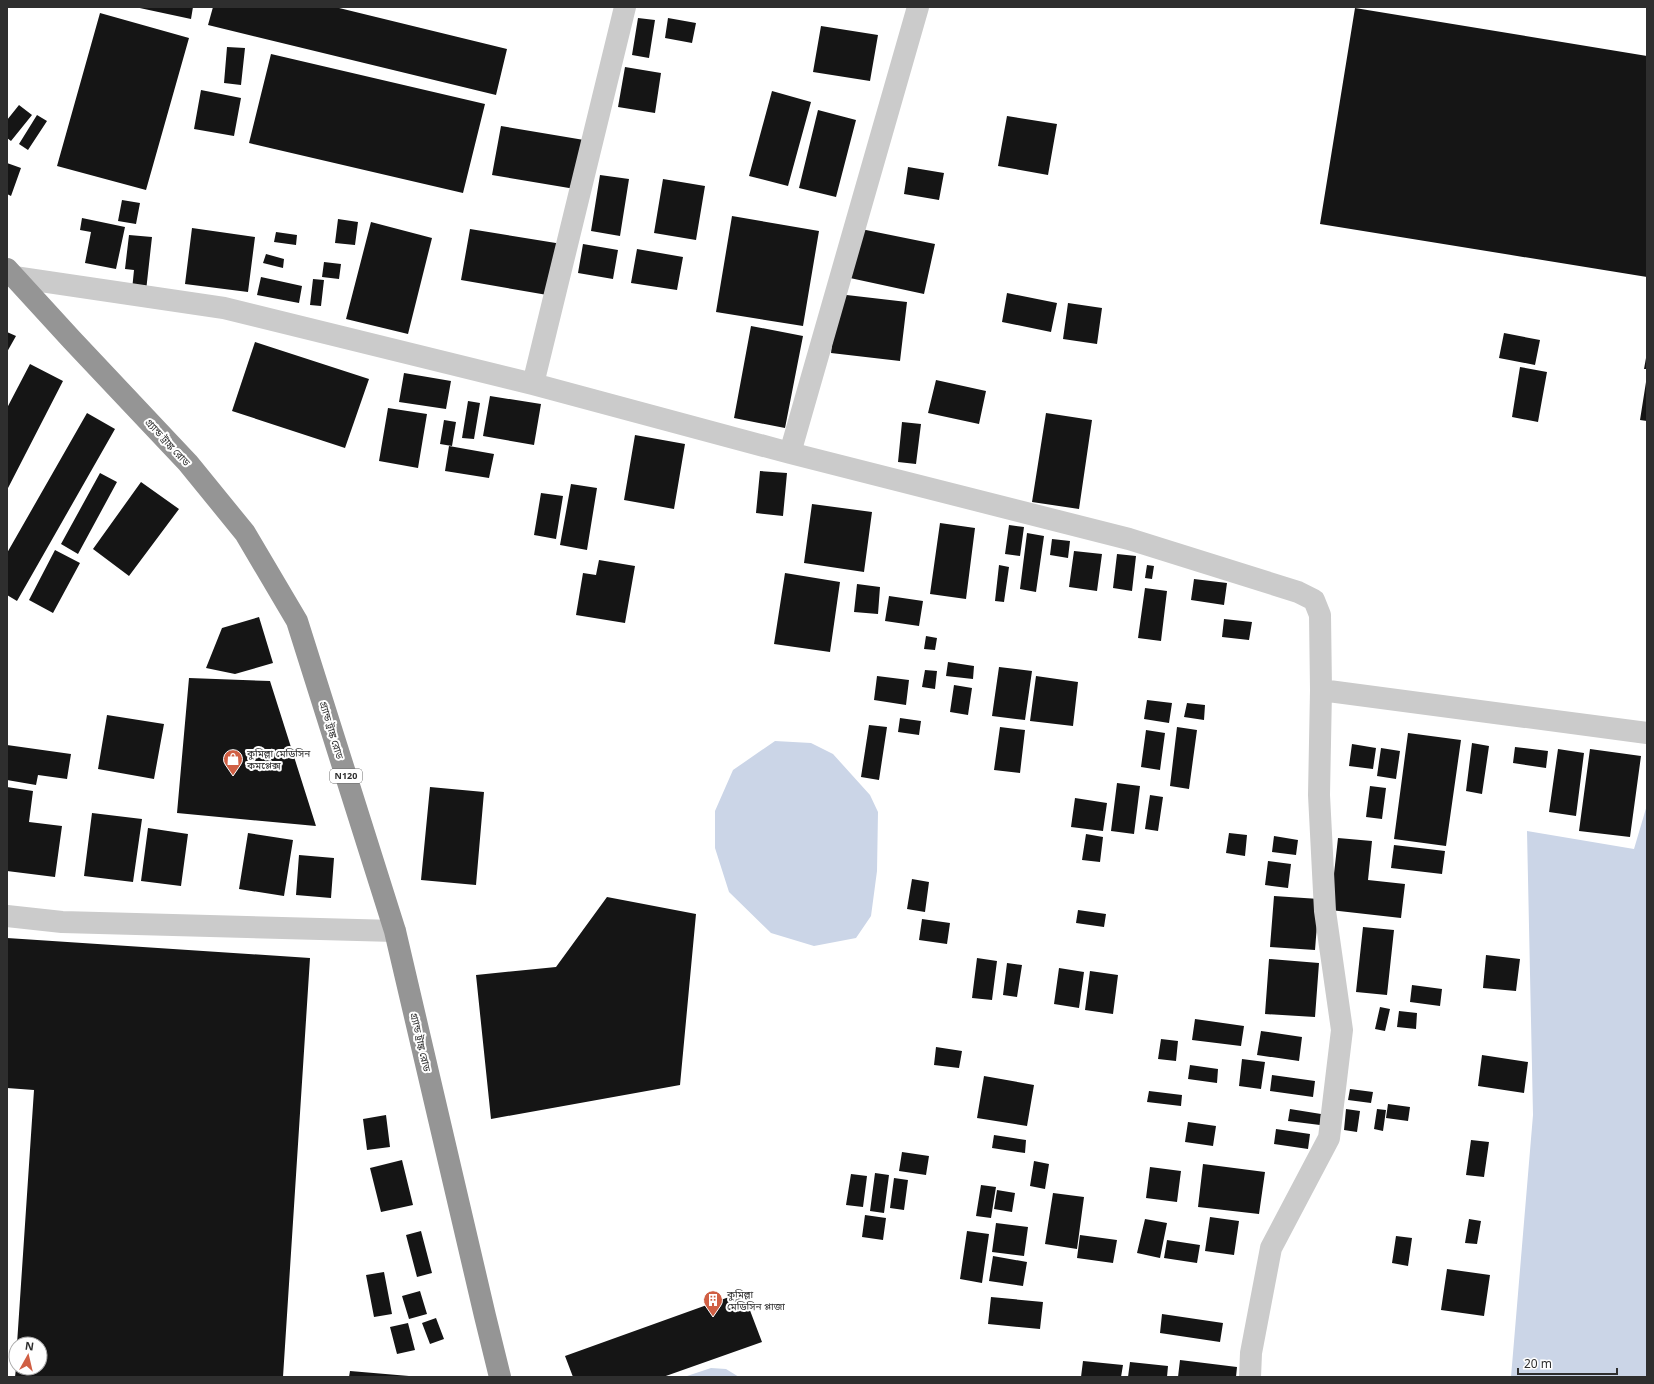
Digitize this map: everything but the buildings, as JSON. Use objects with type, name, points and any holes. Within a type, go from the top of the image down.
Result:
[{"type":"highway","name":"গ্র্যান্ড ট্রাঙ্ক রোড","points":[[11,273],[193,469],[245,533],[297,622],[395,931],[500,1377]]},
{"type":"street","points":[[533,384],[625,7]]},
{"type":"street","points":[[790,453],[918,7]]},
{"type":"street","points":[[11,273],[224,308],[533,384],[790,453],[1129,539],[1298,592],[1314,600],[1320,615],[1320,794],[1325,911],[1342,1030],[1329,1138],[1271,1248],[1251,1353],[1250,1377]]},
{"type":"street","points":[[1321,690],[1647,733]]},
{"type":"street","points":[[7,916],[62,922],[395,931]]},
{"type":"water","points":[[775,741],[811,743],[833,754],[870,795],[878,812],[877,871],[871,916],[856,938],[814,946],[771,933],[729,892],[715,848],[715,811],[733,770]]},
{"type":"water","points":[[1647,805],[1647,1377],[1511,1377],[1533,1115],[1527,831],[1634,849]]},
{"type":"water","points":[[711,1368],[726,1369],[739,1377],[684,1377]]},
{"type":"place","name":"কুমিল্লা মেডিসিন কমপ্লেক্স","points":[[233,776]]},
{"type":"place","name":"কুমিল্লা মেডিসিন প্লাজা","points":[[713,1317]]}]
